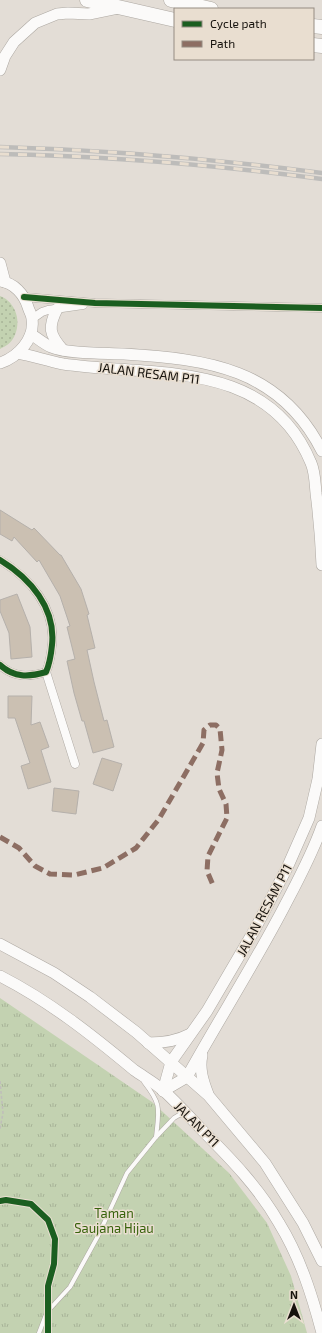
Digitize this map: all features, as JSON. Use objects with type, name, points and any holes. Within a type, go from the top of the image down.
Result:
[{"type":"highway","points":[[87,0],[174,20]]},
{"type":"highway","points":[[171,0],[207,8]]},
{"type":"main road","points":[[0,70],[5,56],[14,42],[35,23],[57,14],[68,12],[89,14],[121,8]]},
{"type":"main road","points":[[0,263],[2,281],[16,288],[24,297],[32,319],[31,334],[26,344],[18,353],[8,360],[0,363]]},
{"type":"main road","points":[[57,309],[51,320],[51,331],[54,339],[63,350]]},
{"type":"main road","name":"JALAN RESAM P11","points":[[31,334],[51,347],[63,350],[164,356],[207,364],[236,372],[273,391],[290,405],[304,420],[322,451]]},
{"type":"main road","name":"JALAN RESAM P11","points":[[18,353],[62,364],[162,371],[204,378],[244,392],[264,403],[292,430],[303,446],[312,464],[320,520],[322,565]]},
{"type":"main road","name":"JALAN RESAM P11","points":[[163,1090],[171,1062],[207,1011],[256,928],[287,868],[309,818],[318,779],[322,744]]},
{"type":"main road","name":"JALAN RESAM P11","points":[[187,1077],[269,936],[301,875],[317,841],[322,826]]},
{"type":"main road","name":"JALAN P11","points":[[0,944],[54,973],[90,997],[171,1062],[208,1095],[265,1163],[303,1223],[322,1261]]},
{"type":"main road","name":"JALAN P11","points":[[0,976],[35,996],[71,1020],[136,1072],[163,1090],[239,1167],[262,1196],[280,1223],[296,1255],[322,1333]]},
{"type":"main road","points":[[148,1043],[167,1042],[181,1039],[191,1033]]},
{"type":"main road","points":[[202,1050],[200,1061],[201,1077],[208,1095]]},
{"type":"main road","points":[[163,1090],[187,1077]]},
{"type":"street","points":[[24,297],[95,303],[322,308]]},
{"type":"street","points":[[32,319],[42,312],[95,303]]},
{"type":"street","points":[[0,560],[24,577],[37,592],[46,608],[51,623],[53,638],[50,663],[46,672],[75,764]]},
{"type":"street","points":[[0,665],[14,675],[25,677],[46,672]]},
{"type":"lane","points":[[136,1072],[153,1093],[157,1103],[159,1110],[156,1137]]},
{"type":"lane","points":[[39,1333],[47,1312],[70,1287],[98,1236],[127,1173],[156,1137],[174,1118],[179,1115],[188,1115]]},
{"type":"path","points":[[0,1081],[2,1113],[0,1129]]},
{"type":"green space","points":[[0,296],[6,299],[14,308],[17,325],[13,339],[0,349]]},
{"type":"green space","name":"Taman Saujana Hijau","points":[[0,998],[152,1102],[229,1173],[267,1223],[291,1276],[307,1333],[0,1333]]},
{"type":"building","points":[[0,510],[32,530],[34,528],[61,555],[81,589],[89,614],[87,615],[95,648],[87,650],[104,721],[107,720],[114,747],[93,753],[74,693],[67,661],[75,659],[67,627],[70,626],[60,596],[39,560],[37,562],[14,537],[12,541],[0,534]]},
{"type":"building","points":[[17,594],[30,627],[32,657],[11,659],[9,633],[0,611],[0,600]]},
{"type":"building","points":[[8,696],[32,696],[31,725],[40,722],[49,747],[41,750],[51,782],[28,789],[21,766],[30,763],[15,718],[8,718]]},
{"type":"building","points":[[102,758],[122,764],[113,791],[93,784]]},
{"type":"building","points":[[54,788],[79,791],[76,814],[52,811]]},
{"type":"railway","points":[[0,147],[81,150],[161,156],[242,163],[322,173]]},
{"type":"railway","points":[[0,154],[161,162],[242,169],[322,179]]},
{"type":"marked path","points":[[0,837],[19,848],[35,866],[50,874],[74,875],[103,868],[136,848],[159,819],[203,743],[204,730],[210,725],[216,725],[220,729],[222,750],[217,773],[219,789],[226,804],[227,818],[208,856],[207,871],[213,885]]},
{"type":"cycle path","points":[[24,297],[95,303],[322,308]]},
{"type":"cycle path","points":[[0,560],[11,567],[31,585],[39,595],[50,619],[52,631],[51,656],[46,672],[34,675],[22,675],[11,672],[0,665]]},
{"type":"cycle path","points":[[0,1201],[6,1200],[31,1204],[48,1220],[55,1239],[54,1264],[48,1286],[48,1333]]}]
